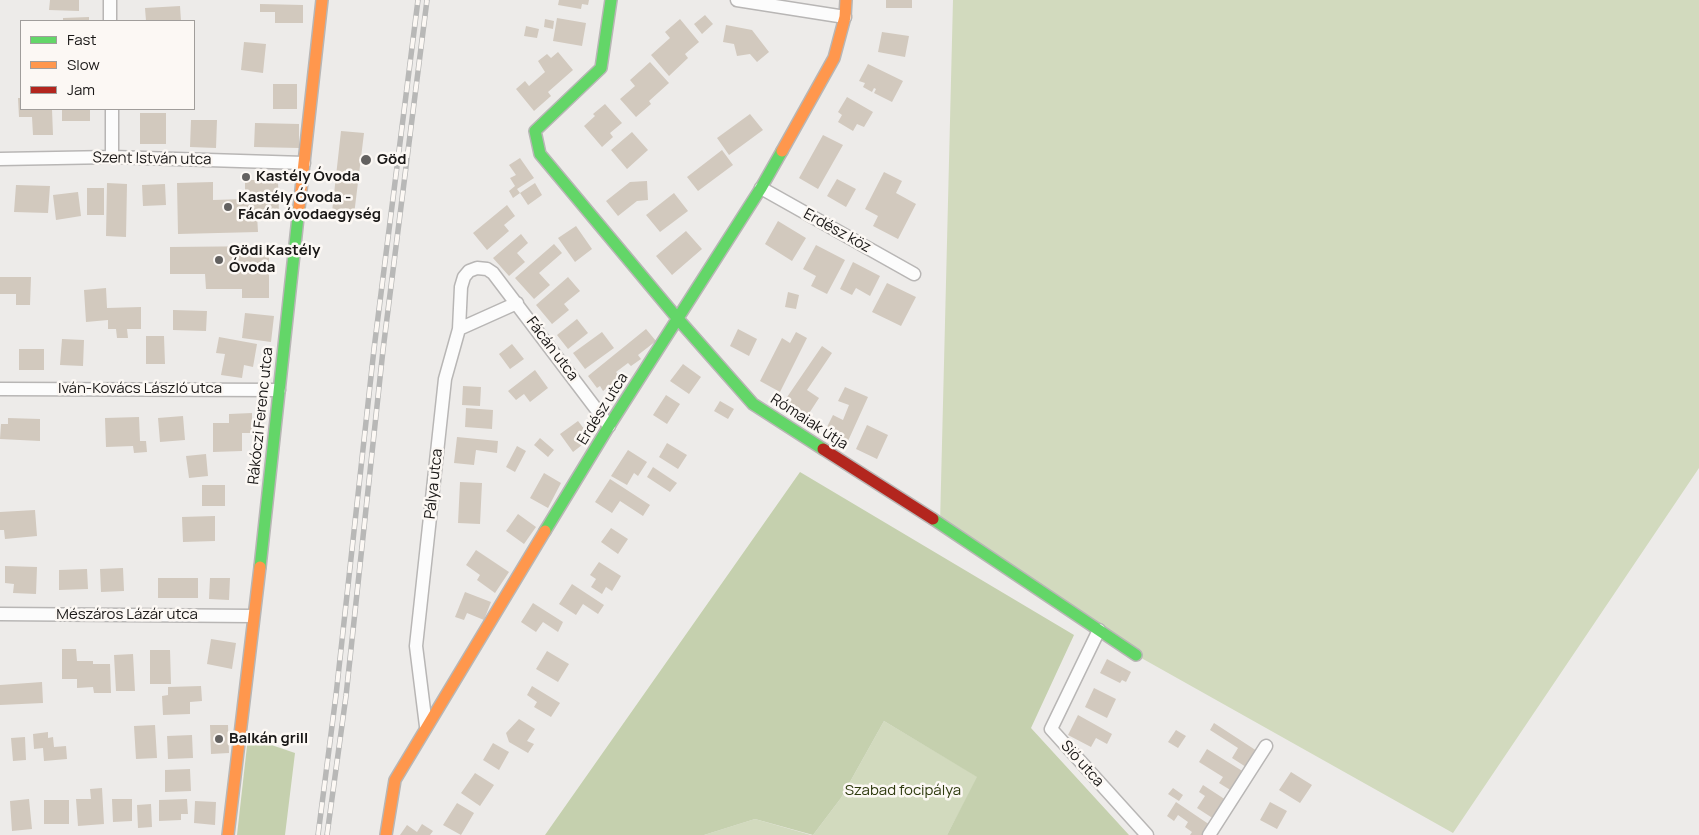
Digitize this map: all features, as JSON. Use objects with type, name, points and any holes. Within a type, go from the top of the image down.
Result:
[{"type":"street","points":[[110,0],[110,20]]},
{"type":"street","name":"Rákóczi Ferenc utca","points":[[228,835],[322,0]]},
{"type":"street","name":"Rómaiak útja","points":[[611,0],[601,68],[535,131],[540,154],[678,319],[754,404],[940,524],[1136,655]]},
{"type":"street","points":[[737,0],[845,17]]},
{"type":"street","name":"Erdész utca","points":[[386,835],[395,780],[426,726],[610,426],[761,188],[834,58],[845,17],[846,0]]},
{"type":"street","points":[[112,110],[112,157]]},
{"type":"street","name":"Szent István utca","points":[[0,160],[112,157],[304,163]]},
{"type":"street","name":"Erdész köz","points":[[761,188],[914,274]]},
{"type":"street","name":"Pálya utca","points":[[426,726],[416,646],[446,379],[459,329],[461,287],[464,277],[469,271],[477,268],[487,268],[493,273]]},
{"type":"street","name":"Fácán utca","points":[[493,273],[610,426]]},
{"type":"street","points":[[459,329],[517,303]]},
{"type":"street","name":"Iván-Kovács László utca","points":[[0,389],[279,390]]},
{"type":"street","name":"Mészáros Lázár utca","points":[[0,614],[253,616]]},
{"type":"street","name":"Sió utca","points":[[1099,630],[1051,729],[1147,835]]},
{"type":"street","points":[[1209,835],[1266,746]]},
{"type":"green space","points":[[953,0],[1699,0],[1699,468],[1453,833],[1136,655],[940,524]]},
{"type":"green space","points":[[800,472],[1074,635],[1031,728],[1129,835],[947,835],[977,777],[884,721],[841,798],[813,835],[755,819],[704,835],[545,835]]},
{"type":"green space","name":"Szabad focipálya","points":[[884,721],[978,777],[947,835],[813,835],[841,798]]},
{"type":"green space","points":[[248,737],[295,753],[285,835],[237,835]]},
{"type":"green space","points":[[755,819],[811,835],[704,835]]},
{"type":"building","points":[[50,0],[79,0],[79,11],[49,10]]},
{"type":"building","points":[[559,0],[589,0],[588,5],[582,4],[581,9],[558,5]]},
{"type":"building","points":[[886,0],[912,0],[912,8],[886,8]]},
{"type":"building","points":[[260,4],[303,5],[303,23],[275,23],[275,12],[260,12]]},
{"type":"building","points":[[180,6],[181,20],[146,20],[145,8]]},
{"type":"building","points":[[705,15],[713,24],[702,34],[694,24]]},
{"type":"building","points":[[89,17],[89,20],[63,20],[63,18]]},
{"type":"building","points":[[557,18],[586,23],[582,46],[553,41]]},
{"type":"building","points":[[545,19],[554,21],[553,29],[544,27]]},
{"type":"building","points":[[680,19],[699,42],[685,54],[688,58],[669,76],[651,55],[670,38],[665,32]]},
{"type":"building","points":[[726,25],[752,30],[769,52],[757,62],[750,54],[737,56],[734,44],[723,42]]},
{"type":"building","points":[[526,26],[539,29],[537,38],[524,36]]},
{"type":"building","points":[[882,32],[909,36],[905,57],[878,52]]},
{"type":"building","points":[[244,42],[266,44],[263,73],[241,70]]},
{"type":"building","points":[[558,52],[573,70],[548,92],[551,96],[534,111],[516,89],[525,81],[529,86],[545,72],[538,61],[547,54],[551,58]]},
{"type":"building","points":[[650,62],[669,83],[649,101],[651,104],[636,117],[620,99],[635,86],[630,80]]},
{"type":"building","points":[[868,64],[903,81],[892,102],[874,93],[876,89],[874,88],[872,92],[863,87],[865,83],[859,81]]},
{"type":"building","points":[[273,84],[297,84],[297,109],[273,109]]},
{"type":"building","points":[[847,97],[873,112],[864,127],[857,124],[853,131],[838,122],[842,115],[838,112]]},
{"type":"building","points":[[18,98],[20,98],[20,110],[52,110],[53,135],[33,135],[32,117],[19,117]]},
{"type":"building","points":[[605,104],[622,123],[610,133],[613,137],[602,147],[584,126],[595,116],[593,114]]},
{"type":"building","points":[[62,110],[90,110],[90,121],[62,121]]},
{"type":"building","points":[[140,113],[166,113],[166,144],[140,144]]},
{"type":"building","points":[[750,114],[763,130],[729,155],[717,138]]},
{"type":"building","points":[[191,120],[217,120],[216,148],[190,147]]},
{"type":"building","points":[[255,123],[299,124],[299,148],[254,147]]},
{"type":"building","points":[[341,131],[364,133],[354,215],[332,212]]},
{"type":"building","points":[[632,132],[648,150],[627,169],[611,150]]},
{"type":"building","points":[[823,135],[843,145],[818,189],[799,178]]},
{"type":"building","points":[[722,150],[733,165],[698,191],[687,177]]},
{"type":"building","points":[[520,158],[534,178],[517,189],[520,193],[513,198],[509,191],[515,186],[510,178],[516,175],[509,165]]},
{"type":"building","points":[[884,172],[902,181],[896,193],[916,204],[898,239],[873,226],[878,216],[865,209]]},
{"type":"building","points":[[837,179],[856,189],[846,207],[827,196]]},
{"type":"building","name":"Kastély Óvoda - Fácán óvodaegység","points":[[245,180],[278,180],[279,215],[257,215],[258,232],[178,234],[177,183],[213,182],[213,200],[245,199]]},
{"type":"building","points":[[647,181],[648,200],[637,201],[618,216],[606,201],[630,182]]},
{"type":"building","points":[[107,183],[127,184],[126,237],[106,236]]},
{"type":"building","points":[[535,183],[542,195],[528,205],[520,193]]},
{"type":"building","points":[[165,184],[166,205],[143,206],[142,185]]},
{"type":"building","points":[[16,185],[50,186],[48,213],[14,212]]},
{"type":"building","points":[[87,188],[104,188],[104,215],[87,215]]},
{"type":"building","points":[[78,192],[81,216],[56,220],[53,195]]},
{"type":"building","points":[[674,193],[688,211],[660,232],[646,215]]},
{"type":"building","points":[[507,205],[515,216],[504,225],[509,231],[487,250],[473,233]]},
{"type":"building","points":[[778,221],[806,238],[792,261],[765,244]]},
{"type":"building","points":[[576,226],[592,249],[575,262],[558,238]]},
{"type":"building","points":[[686,231],[702,249],[672,275],[656,256]]},
{"type":"building","points":[[521,234],[528,243],[517,253],[525,262],[509,276],[493,258]]},
{"type":"building","points":[[554,244],[562,253],[539,273],[550,285],[534,299],[515,278]]},
{"type":"building","points":[[816,245],[845,260],[827,294],[811,286],[816,276],[803,269]]},
{"type":"building","name":"Gödi Kastély Óvoda","points":[[269,246],[269,298],[242,298],[242,289],[206,289],[205,274],[170,274],[170,247]]},
{"type":"building","points":[[853,262],[880,276],[870,296],[856,288],[852,295],[840,289]]},
{"type":"building","points":[[0,277],[31,277],[30,305],[16,305],[16,294],[0,294]]},
{"type":"building","points":[[568,277],[580,291],[564,304],[569,310],[552,324],[536,305]]},
{"type":"building","points":[[887,283],[916,297],[901,326],[872,312]]},
{"type":"building","points":[[106,288],[107,308],[141,307],[141,329],[127,329],[128,338],[117,338],[116,329],[108,329],[108,320],[86,322],[84,290]]},
{"type":"building","points":[[788,292],[799,295],[796,309],[785,307]]},
{"type":"building","points":[[173,310],[207,311],[206,331],[173,330]]},
{"type":"building","points":[[245,313],[274,316],[271,342],[242,338]]},
{"type":"building","points":[[577,319],[588,333],[568,349],[557,335]]},
{"type":"building","points":[[646,329],[656,341],[638,355],[641,359],[631,366],[628,363],[616,372],[620,377],[618,379],[623,385],[614,392],[609,386],[603,391],[600,386],[597,388],[588,376]]},
{"type":"building","points":[[738,329],[757,339],[749,356],[730,346]]},
{"type":"building","points":[[602,332],[614,348],[585,369],[573,353]]},
{"type":"building","points":[[796,332],[807,338],[780,392],[760,381],[782,338],[790,343]]},
{"type":"building","points":[[146,336],[164,336],[165,364],[146,364]]},
{"type":"building","points":[[219,337],[257,344],[253,367],[244,365],[242,378],[221,375],[225,354],[216,353]]},
{"type":"building","points":[[62,339],[84,340],[83,366],[60,365]]},
{"type":"building","points":[[512,344],[524,359],[510,369],[499,354]]},
{"type":"building","points":[[822,346],[832,353],[807,390],[819,398],[806,418],[783,403]]},
{"type":"building","points":[[19,349],[44,349],[44,370],[19,370]]},
{"type":"building","points":[[683,364],[701,377],[689,394],[670,381]]},
{"type":"building","points":[[535,370],[548,388],[530,402],[524,394],[516,400],[508,391]]},
{"type":"building","points":[[463,386],[481,387],[480,406],[462,405]]},
{"type":"building","points":[[845,387],[868,397],[848,441],[825,431],[833,415],[843,420],[849,405],[838,401]]},
{"type":"building","points":[[666,395],[680,404],[667,424],[653,415]]},
{"type":"building","points":[[720,401],[734,409],[728,419],[714,411]]},
{"type":"building","points":[[466,408],[493,410],[492,429],[465,427]]},
{"type":"building","points":[[252,413],[252,433],[242,433],[242,451],[213,452],[213,423],[229,423],[229,414]]},
{"type":"building","points":[[183,416],[185,440],[160,442],[158,418]]},
{"type":"building","points":[[139,417],[140,441],[146,441],[147,452],[134,453],[133,446],[106,447],[105,418]]},
{"type":"building","points":[[8,418],[40,419],[40,441],[0,439],[1,424],[8,424]]},
{"type":"building","points":[[578,421],[591,438],[573,452],[560,434]]},
{"type":"building","points":[[867,425],[888,435],[877,459],[856,449]]},
{"type":"building","points":[[457,437],[498,441],[497,453],[476,450],[474,465],[454,463]]},
{"type":"building","points":[[540,438],[554,450],[548,457],[534,445]]},
{"type":"building","points":[[667,443],[687,455],[678,469],[659,457]]},
{"type":"building","points":[[517,446],[526,451],[515,472],[506,467]]},
{"type":"building","points":[[628,450],[647,462],[638,476],[634,473],[627,485],[611,476]]},
{"type":"building","points":[[206,454],[208,476],[189,478],[186,456]]},
{"type":"building","points":[[653,467],[677,483],[670,492],[647,477]]},
{"type":"building","points":[[544,473],[561,483],[548,508],[530,498]]},
{"type":"building","points":[[610,479],[650,505],[643,516],[620,501],[612,513],[595,502]]},
{"type":"building","points":[[460,482],[482,483],[480,524],[458,523]]},
{"type":"building","points":[[202,485],[225,485],[225,506],[202,506]]},
{"type":"building","points":[[35,510],[37,536],[5,539],[4,530],[0,530],[0,512]]},
{"type":"building","points":[[518,514],[536,527],[524,544],[506,531]]},
{"type":"building","points":[[215,516],[215,541],[183,542],[182,517]]},
{"type":"building","points":[[611,528],[628,539],[618,554],[601,542]]},
{"type":"building","points":[[476,550],[509,572],[495,593],[477,580],[480,575],[466,565]]},
{"type":"building","points":[[599,562],[621,576],[612,591],[606,587],[602,594],[591,587],[596,579],[590,575]]},
{"type":"building","points":[[5,566],[37,567],[36,594],[13,593],[14,584],[5,583]]},
{"type":"building","points":[[123,568],[124,591],[101,592],[100,569]]},
{"type":"building","points":[[87,569],[88,589],[59,590],[59,570]]},
{"type":"building","points":[[158,578],[198,578],[198,598],[158,598]]},
{"type":"building","points":[[210,578],[230,578],[229,600],[209,599]]},
{"type":"building","points":[[572,584],[604,605],[598,614],[583,604],[576,615],[559,604]]},
{"type":"building","points":[[465,592],[491,602],[484,620],[467,613],[464,620],[455,617]]},
{"type":"building","points":[[533,603],[563,622],[558,632],[543,622],[536,632],[521,622]]},
{"type":"building","points":[[211,639],[236,643],[232,669],[207,664]]},
{"type":"building","points":[[62,649],[76,649],[77,661],[93,661],[93,664],[110,664],[111,693],[94,693],[93,687],[77,688],[77,679],[62,679]]},
{"type":"building","points":[[150,650],[170,650],[171,684],[150,684]]},
{"type":"building","points":[[547,651],[569,664],[558,682],[536,669]]},
{"type":"building","points":[[133,654],[135,691],[116,691],[114,655]]},
{"type":"building","points":[[1107,659],[1131,672],[1126,682],[1122,680],[1120,683],[1100,673]]},
{"type":"building","points":[[42,682],[43,703],[0,705],[0,685]]},
{"type":"building","points":[[201,686],[202,701],[190,702],[190,714],[163,715],[162,696],[168,695],[168,687]]},
{"type":"building","points":[[532,686],[560,703],[551,717],[534,707],[537,702],[527,695]]},
{"type":"building","points":[[1094,688],[1116,699],[1107,718],[1085,707]]},
{"type":"building","points":[[1078,715],[1112,734],[1107,744],[1096,738],[1091,747],[1068,735]]},
{"type":"building","points":[[519,719],[535,729],[527,741],[534,744],[528,753],[509,742],[506,733]]},
{"type":"building","points":[[1214,723],[1257,751],[1246,767],[1232,758],[1238,748],[1210,730]]},
{"type":"building","points":[[155,725],[157,758],[136,759],[134,726]]},
{"type":"building","name":"Balkán grill","points":[[210,725],[228,725],[229,753],[211,754]]},
{"type":"building","points":[[1176,730],[1186,736],[1178,748],[1168,742]]},
{"type":"building","points":[[48,732],[48,738],[53,737],[54,747],[66,746],[67,759],[44,761],[43,748],[34,749],[33,734]]},
{"type":"building","points":[[192,735],[193,758],[168,759],[167,736]]},
{"type":"building","points":[[25,737],[26,760],[13,761],[11,738]]},
{"type":"building","points":[[493,743],[509,752],[499,770],[483,760]]},
{"type":"building","points":[[1207,749],[1244,772],[1232,791],[1219,783],[1223,777],[1199,762]]},
{"type":"building","points":[[190,769],[191,791],[165,792],[165,770]]},
{"type":"building","points":[[1291,772],[1312,785],[1300,803],[1279,790]]},
{"type":"building","points":[[475,773],[494,785],[480,806],[461,793]]},
{"type":"building","points":[[1203,785],[1226,800],[1214,819],[1197,808],[1205,796],[1199,792]]},
{"type":"building","points":[[102,788],[104,824],[78,826],[76,799],[91,799],[90,789]]},
{"type":"building","points":[[1173,788],[1183,795],[1179,801],[1168,794]]},
{"type":"building","points":[[29,799],[32,829],[12,831],[10,801]]},
{"type":"building","points":[[112,799],[132,799],[132,821],[113,822]]},
{"type":"building","points":[[187,799],[188,814],[181,814],[181,820],[159,821],[159,800]]},
{"type":"building","points":[[44,800],[69,800],[69,824],[44,824]]},
{"type":"building","points":[[195,801],[216,802],[215,825],[194,823]]},
{"type":"building","points":[[1176,802],[1210,825],[1203,835],[1190,835],[1192,832],[1185,827],[1188,822],[1178,815],[1174,821],[1167,816]]},
{"type":"building","points":[[1270,802],[1287,811],[1277,829],[1260,820]]},
{"type":"building","points":[[457,803],[474,813],[461,835],[443,825]]},
{"type":"building","points":[[151,804],[152,827],[138,828],[137,805]]},
{"type":"building","points":[[422,824],[433,831],[430,835],[400,835],[407,825],[417,832]]},
{"type":"railway","points":[[318,835],[336,695],[374,349],[418,0]]},
{"type":"railway","points":[[327,835],[346,696],[383,350],[427,0]]},
{"type":"traffic: fast","points":[[611,0],[601,68],[535,131],[540,154],[678,319],[753,404],[823,449]]},
{"type":"traffic: fast","points":[[545,531],[609,426],[761,188],[782,151]]},
{"type":"traffic: fast","points":[[260,567],[299,208]]},
{"type":"traffic: fast","points":[[933,519],[1136,655]]},
{"type":"traffic: slow","points":[[299,208],[322,0]]},
{"type":"traffic: slow","points":[[782,151],[834,58],[845,17],[846,0]]},
{"type":"traffic: slow","points":[[386,835],[395,780],[545,531]]},
{"type":"traffic: slow","points":[[228,835],[260,567]]},
{"type":"traffic: jam","points":[[823,449],[933,519]]},
{"type":"place","name":"Göd","points":[[366,160]]},
{"type":"place","name":"Kastély Óvoda","points":[[246,177]]},
{"type":"place","name":"Kastély Óvoda - Fácán óvodaegység","points":[[228,207]]},
{"type":"place","name":"Gödi Kastély Óvoda","points":[[219,260]]},
{"type":"place","name":"Balkán grill","points":[[219,739]]}]
